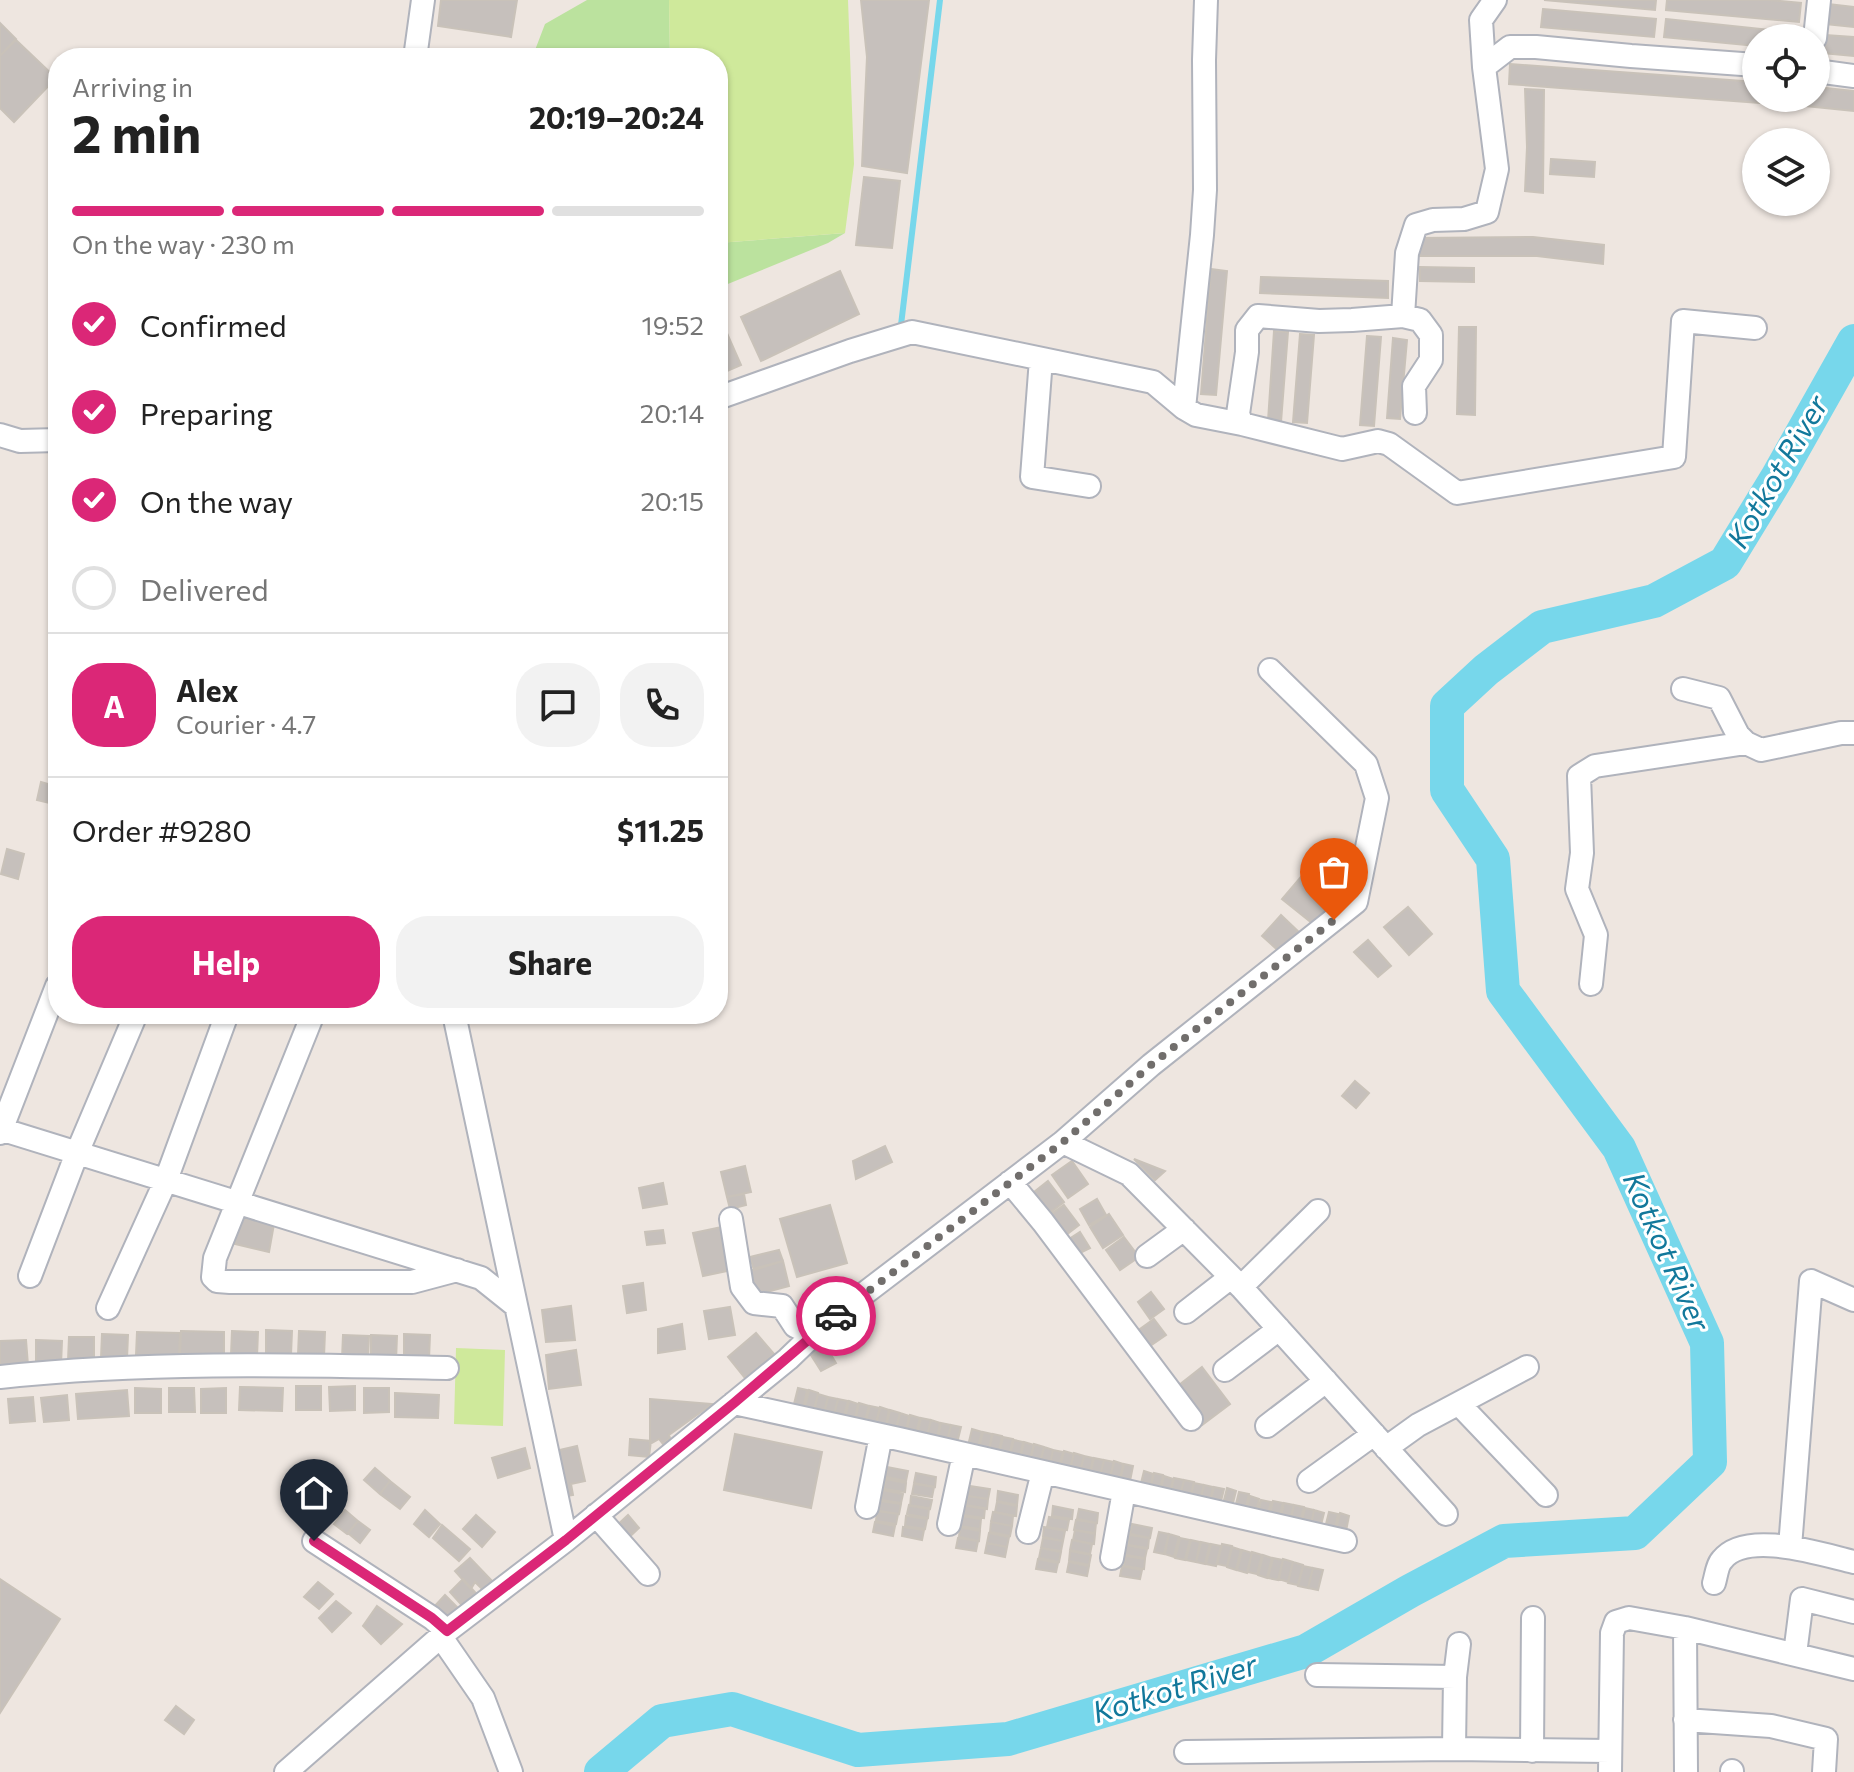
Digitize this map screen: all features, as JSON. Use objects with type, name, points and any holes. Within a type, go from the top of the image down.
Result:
[{"type":"street","points":[[416,48],[423,0]]},
{"type":"street","points":[[1184,408],[1205,190],[1206,0]]},
{"type":"street","points":[[1403,316],[1407,253],[1416,225],[1433,220],[1464,219],[1487,212],[1497,169],[1481,20],[1495,0]]},
{"type":"street","points":[[1816,24],[1819,0]]},
{"type":"street","points":[[1484,67],[1510,47],[1742,64]]},
{"type":"street","points":[[1830,73],[1854,76]]},
{"type":"street","points":[[1242,424],[1238,414],[1247,330],[1258,316],[1319,321],[1403,316],[1420,320],[1431,335],[1431,360],[1414,386],[1415,413]]},
{"type":"street","points":[[728,394],[912,332],[1153,382],[1196,415],[1342,449],[1378,441],[1389,444],[1457,493],[1674,457],[1683,321],[1755,328]]},
{"type":"street","points":[[1041,359],[1032,477],[1089,486]]},
{"type":"street","points":[[0,435],[20,441],[48,440]]},
{"type":"street","points":[[286,1772],[444,1634],[566,1540],[788,1359],[813,1335],[1063,1142],[1151,1065],[1356,902],[1377,798],[1366,764],[1270,670]]},
{"type":"street","points":[[1683,689],[1719,698],[1738,735],[1761,750],[1854,733]]},
{"type":"street","points":[[1591,984],[1596,935],[1577,889],[1582,853],[1579,776],[1595,766],[1746,743]]},
{"type":"street","points":[[48,1009],[0,1130],[481,1278],[516,1306]]},
{"type":"street","points":[[30,1276],[77,1153],[132,1024]]},
{"type":"street","points":[[108,1308],[166,1180],[223,1024]]},
{"type":"street","points":[[309,1024],[215,1258],[213,1277],[217,1281],[412,1282],[457,1270]]},
{"type":"street","points":[[456,1024],[566,1540]]},
{"type":"street","points":[[1063,1142],[1129,1174],[1236,1282],[1446,1514]]},
{"type":"street","points":[[1010,1182],[1191,1419]]},
{"type":"street","points":[[1186,1312],[1236,1282],[1318,1211]]},
{"type":"street","points":[[731,1219],[742,1287],[754,1303],[782,1306],[795,1326],[813,1335]]},
{"type":"street","points":[[1147,1256],[1184,1229]]},
{"type":"street","points":[[1790,1547],[1811,1281],[1854,1300]]},
{"type":"street","points":[[1225,1370],[1279,1329]]},
{"type":"street","points":[[0,1377],[140,1366],[244,1364],[447,1368]]},
{"type":"street","points":[[1309,1481],[1380,1441],[1418,1425],[1527,1367]]},
{"type":"street","points":[[1267,1426],[1326,1381]]},
{"type":"street","points":[[734,1403],[1345,1541]]},
{"type":"street","points":[[1459,1404],[1546,1495]]},
{"type":"street","points":[[867,1507],[881,1435]]},
{"type":"street","points":[[949,1524],[964,1454]]},
{"type":"street","points":[[1028,1532],[1043,1472]]},
{"type":"street","points":[[1112,1558],[1124,1491]]},
{"type":"street","points":[[596,1515],[648,1574]]},
{"type":"street","points":[[314,1541],[432,1618],[483,1698],[511,1772]]},
{"type":"street","points":[[1714,1583],[1721,1560],[1734,1550],[1761,1544],[1790,1547],[1854,1562]]},
{"type":"street","points":[[1795,1654],[1802,1599],[1854,1612]]},
{"type":"street","points":[[1532,1751],[1533,1618]]},
{"type":"street","points":[[1186,1752],[1245,1761],[1321,1761],[1454,1749],[1532,1751],[1610,1761],[1612,1633],[1616,1622],[1629,1618],[1685,1628],[1854,1669]]},
{"type":"street","points":[[1685,1628],[1686,1772]]},
{"type":"street","points":[[1454,1749],[1455,1677],[1459,1644]]},
{"type":"street","points":[[1317,1675],[1455,1677]]},
{"type":"street","points":[[1685,1720],[1771,1726],[1826,1739],[1824,1772]]},
{"type":"green space","points":[[587,0],[669,0],[670,48],[536,48],[545,24]]},
{"type":"green space","points":[[669,0],[848,0],[854,164],[845,233],[728,242],[728,48],[670,48]]},
{"type":"green space","points":[[845,233],[728,284],[728,242]]},
{"type":"green space","points":[[456,1348],[505,1350],[503,1426],[454,1424]]},
{"type":"building","points":[[441,0],[517,0],[511,37],[438,26]]},
{"type":"building","points":[[861,0],[929,0],[907,173],[862,166],[867,57]]},
{"type":"building","points":[[1544,0],[1656,0],[1655,10]]},
{"type":"building","points":[[1667,0],[1801,3],[1799,22],[1666,10]]},
{"type":"building","points":[[1828,4],[1854,7],[1854,27],[1826,24]]},
{"type":"building","points":[[1543,9],[1656,19],[1654,37],[1541,27]]},
{"type":"building","points":[[1666,19],[1742,27],[1742,45],[1664,37]]},
{"type":"building","points":[[0,23],[16,39],[0,56]]},
{"type":"building","points":[[1830,35],[1854,37],[1854,56],[1830,54]]},
{"type":"building","points":[[16,40],[48,70],[48,86],[14,122],[0,108],[0,56]]},
{"type":"building","points":[[1510,64],[1742,81],[1742,102],[1509,84]]},
{"type":"building","points":[[1830,88],[1854,91],[1854,111],[1830,108]]},
{"type":"building","points":[[1525,89],[1544,90],[1543,193],[1525,191]]},
{"type":"building","points":[[1551,159],[1595,162],[1594,177],[1550,174]]},
{"type":"building","points":[[864,177],[900,181],[892,248],[856,245]]},
{"type":"building","points":[[1533,237],[1604,245],[1603,264],[1537,256],[1420,256],[1419,238]]},
{"type":"building","points":[[1420,267],[1474,268],[1474,282],[1420,281]]},
{"type":"building","points":[[1211,269],[1227,271],[1216,395],[1201,394]]},
{"type":"building","points":[[840,271],[859,314],[761,361],[741,317]]},
{"type":"building","points":[[1261,277],[1388,281],[1388,298],[1260,293]]},
{"type":"building","points":[[1459,327],[1476,327],[1475,415],[1457,414]]},
{"type":"building","points":[[1274,331],[1288,332],[1281,422],[1268,421]]},
{"type":"building","points":[[1300,334],[1314,335],[1307,423],[1293,422]]},
{"type":"building","points":[[728,336],[741,365],[728,371]]},
{"type":"building","points":[[1367,336],[1381,337],[1374,426],[1360,425]]},
{"type":"building","points":[[1393,338],[1407,340],[1400,419],[1387,418]]},
{"type":"building","points":[[41,782],[48,784],[48,803],[37,800]]},
{"type":"building","points":[[7,849],[24,854],[18,879],[1,874]]},
{"type":"building","points":[[1318,857],[1352,885],[1317,927],[1282,899]]},
{"type":"building","points":[[1408,907],[1432,934],[1409,955],[1384,927]]},
{"type":"building","points":[[1281,915],[1301,934],[1282,954],[1262,936]]},
{"type":"building","points":[[1368,940],[1391,966],[1378,977],[1354,952]]},
{"type":"building","points":[[1355,1081],[1369,1093],[1356,1108],[1342,1096]]},
{"type":"building","points":[[885,1146],[892,1162],[856,1179],[853,1161]]},
{"type":"building","points":[[1134,1159],[1165,1171],[1155,1180]]},
{"type":"building","points":[[1072,1161],[1088,1184],[1068,1198],[1052,1175]]},
{"type":"building","points":[[745,1166],[751,1192],[727,1197],[721,1172]]},
{"type":"building","points":[[1048,1181],[1064,1202],[1044,1217],[1029,1196]]},
{"type":"building","points":[[663,1183],[667,1204],[643,1208],[639,1188]]},
{"type":"building","points":[[744,1194],[746,1205],[730,1209],[727,1197]]},
{"type":"building","points":[[1097,1199],[1106,1215],[1089,1225],[1080,1209]]},
{"type":"building","points":[[830,1205],[847,1263],[797,1277],[780,1219]]},
{"type":"building","points":[[1064,1205],[1079,1225],[1062,1238],[1046,1218]]},
{"type":"building","points":[[1109,1214],[1123,1235],[1103,1248],[1090,1227]]},
{"type":"building","points":[[238,1217],[274,1224],[269,1252],[235,1244]]},
{"type":"building","points":[[722,1227],[732,1270],[703,1276],[693,1233]]},
{"type":"building","points":[[663,1230],[665,1243],[647,1245],[645,1232]]},
{"type":"building","points":[[1080,1232],[1090,1248],[1078,1254],[1069,1239]]},
{"type":"building","points":[[1124,1237],[1139,1257],[1120,1270],[1106,1250]]},
{"type":"building","points":[[779,1250],[783,1261],[754,1270],[750,1257]]},
{"type":"building","points":[[783,1261],[789,1286],[752,1296],[745,1271]]},
{"type":"building","points":[[643,1283],[646,1310],[627,1313],[623,1286]]},
{"type":"building","points":[[1151,1292],[1164,1309],[1150,1319],[1138,1302]]},
{"type":"building","points":[[571,1306],[575,1340],[546,1342],[542,1310]]},
{"type":"building","points":[[730,1307],[735,1335],[709,1339],[704,1311]]},
{"type":"building","points":[[1154,1319],[1166,1335],[1144,1350],[1133,1334]]},
{"type":"building","points":[[682,1324],[685,1349],[658,1353],[658,1329]]},
{"type":"building","points":[[266,1330],[292,1331],[291,1355],[266,1354]]},
{"type":"building","points":[[181,1331],[224,1332],[224,1356],[180,1354]]},
{"type":"building","points":[[232,1331],[258,1332],[257,1357],[231,1355]]},
{"type":"building","points":[[299,1331],[325,1332],[324,1357],[298,1355]]},
{"type":"building","points":[[137,1332],[180,1333],[179,1357],[136,1355]]},
{"type":"building","points":[[756,1333],[774,1354],[745,1378],[728,1357]]},
{"type":"building","points":[[102,1334],[128,1335],[127,1359],[101,1358]]},
{"type":"building","points":[[404,1334],[430,1335],[429,1359],[404,1358]]},
{"type":"building","points":[[343,1335],[369,1336],[368,1360],[342,1359]]},
{"type":"building","points":[[371,1335],[397,1336],[396,1361],[371,1360]]},
{"type":"building","points":[[69,1337],[94,1337],[94,1362],[68,1361]]},
{"type":"building","points":[[26,1340],[28,1365],[0,1367],[0,1341]]},
{"type":"building","points":[[36,1340],[62,1341],[61,1365],[36,1364]]},
{"type":"building","points":[[824,1343],[836,1363],[821,1371],[809,1352]]},
{"type":"building","points":[[576,1350],[581,1385],[549,1389],[546,1355]]},
{"type":"building","points":[[1202,1367],[1230,1404],[1202,1425],[1174,1389]]},
{"type":"building","points":[[296,1386],[321,1386],[321,1410],[296,1410]]},
{"type":"building","points":[[355,1386],[355,1410],[330,1411],[329,1387]]},
{"type":"building","points":[[240,1387],[283,1388],[282,1411],[239,1410]]},
{"type":"building","points":[[135,1388],[161,1389],[161,1413],[135,1413]]},
{"type":"building","points":[[169,1388],[194,1388],[195,1412],[169,1412]]},
{"type":"building","points":[[226,1388],[226,1413],[201,1413],[201,1389]]},
{"type":"building","points":[[364,1388],[389,1388],[389,1412],[364,1413]]},
{"type":"building","points":[[798,1388],[807,1390],[803,1410],[793,1408]]},
{"type":"building","points":[[127,1390],[129,1416],[78,1419],[76,1394]]},
{"type":"building","points":[[809,1390],[818,1393],[814,1413],[804,1410]]},
{"type":"building","points":[[395,1393],[439,1395],[438,1418],[395,1417]]},
{"type":"building","points":[[818,1394],[828,1397],[823,1417],[813,1414]]},
{"type":"building","points":[[67,1395],[69,1420],[44,1422],[41,1398]]},
{"type":"building","points":[[33,1397],[35,1421],[10,1423],[8,1399]]},
{"type":"building","points":[[828,1397],[838,1399],[833,1419],[823,1417]]},
{"type":"building","points":[[650,1399],[712,1404],[669,1435],[670,1438],[663,1444],[659,1439],[650,1444]]},
{"type":"building","points":[[838,1399],[848,1401],[843,1421],[833,1419]]},
{"type":"building","points":[[849,1401],[858,1404],[854,1424],[844,1421]]},
{"type":"building","points":[[859,1403],[869,1406],[864,1426],[855,1423]]},
{"type":"building","points":[[870,1406],[880,1408],[875,1428],[865,1425]]},
{"type":"building","points":[[880,1407],[889,1410],[885,1430],[875,1427]]},
{"type":"building","points":[[890,1410],[900,1413],[895,1433],[885,1430]]},
{"type":"building","points":[[900,1413],[909,1416],[905,1436],[895,1433]]},
{"type":"building","points":[[910,1415],[920,1418],[915,1438],[906,1435]]},
{"type":"building","points":[[921,1418],[931,1420],[926,1440],[916,1438]]},
{"type":"building","points":[[931,1420],[940,1423],[936,1443],[926,1440]]},
{"type":"building","points":[[941,1423],[951,1425],[946,1445],[937,1443]]},
{"type":"building","points":[[951,1425],[961,1427],[956,1447],[946,1445]]},
{"type":"building","points":[[972,1429],[982,1432],[977,1452],[967,1450]]},
{"type":"building","points":[[983,1432],[992,1434],[988,1454],[978,1452]]},
{"type":"building","points":[[735,1434],[822,1452],[811,1508],[724,1490]]},
{"type":"building","points":[[993,1434],[1002,1436],[998,1456],[988,1453]]},
{"type":"building","points":[[1003,1437],[1013,1439],[1008,1460],[998,1457]]},
{"type":"building","points":[[630,1439],[651,1441],[649,1457],[629,1455]]},
{"type":"building","points":[[1014,1440],[1023,1442],[1019,1462],[1009,1459]]},
{"type":"building","points":[[1024,1442],[1034,1445],[1029,1465],[1019,1462]]},
{"type":"building","points":[[1034,1444],[1044,1447],[1039,1467],[1029,1464]]},
{"type":"building","points":[[577,1446],[585,1481],[571,1484],[573,1495],[561,1497],[551,1452]]},
{"type":"building","points":[[1044,1447],[1053,1450],[1049,1470],[1039,1467]]},
{"type":"building","points":[[525,1448],[530,1468],[498,1478],[492,1458]]},
{"type":"building","points":[[1053,1450],[1063,1452],[1058,1472],[1049,1470]]},
{"type":"building","points":[[1064,1451],[1074,1454],[1069,1473],[1059,1471]]},
{"type":"building","points":[[1074,1453],[1084,1456],[1079,1476],[1069,1473]]},
{"type":"building","points":[[1084,1456],[1093,1458],[1089,1478],[1079,1476]]},
{"type":"building","points":[[1094,1458],[1104,1460],[1099,1480],[1089,1478]]},
{"type":"building","points":[[1104,1460],[1114,1462],[1109,1482],[1099,1480]]},
{"type":"building","points":[[1114,1461],[1123,1464],[1119,1484],[1109,1481]]},
{"type":"building","points":[[1124,1464],[1133,1466],[1129,1486],[1119,1484]]},
{"type":"building","points":[[887,1467],[908,1471],[906,1481],[886,1477]]},
{"type":"building","points":[[375,1468],[390,1481],[380,1494],[364,1480]]},
{"type":"building","points":[[1144,1471],[1153,1474],[1149,1494],[1139,1491]]},
{"type":"building","points":[[916,1473],[936,1477],[935,1487],[914,1483]]},
{"type":"building","points":[[1154,1473],[1163,1475],[1159,1495],[1149,1493]]},
{"type":"building","points":[[1164,1476],[1173,1479],[1169,1499],[1159,1496]]},
{"type":"building","points":[[1174,1478],[1184,1480],[1179,1500],[1169,1498]]},
{"type":"building","points":[[886,1479],[906,1483],[905,1492],[884,1489]]},
{"type":"building","points":[[1184,1480],[1194,1482],[1189,1502],[1179,1500]]},
{"type":"building","points":[[390,1481],[410,1497],[400,1509],[380,1494]]},
{"type":"building","points":[[1194,1483],[1204,1485],[1199,1505],[1189,1503]]},
{"type":"building","points":[[914,1484],[934,1487],[932,1497],[912,1494]]},
{"type":"building","points":[[1204,1485],[1213,1487],[1209,1507],[1199,1505]]},
{"type":"building","points":[[970,1486],[990,1489],[988,1499],[968,1496]]},
{"type":"building","points":[[1214,1487],[1224,1489],[1219,1509],[1209,1507]]},
{"type":"building","points":[[1227,1488],[1236,1491],[1231,1511],[1222,1508]]},
{"type":"building","points":[[883,1490],[903,1494],[901,1503],[881,1500]]},
{"type":"building","points":[[998,1491],[1018,1495],[1017,1505],[997,1501]]},
{"type":"building","points":[[1239,1492],[1249,1494],[1244,1515],[1234,1512]]},
{"type":"building","points":[[911,1496],[932,1500],[930,1509],[910,1506]]},
{"type":"building","points":[[968,1496],[988,1499],[987,1509],[966,1506]]},
{"type":"building","points":[[1250,1496],[1259,1499],[1255,1519],[1245,1516]]},
{"type":"building","points":[[1261,1500],[1271,1502],[1266,1522],[1256,1520]]},
{"type":"building","points":[[880,1501],[901,1504],[899,1514],[879,1511]]},
{"type":"building","points":[[1273,1501],[1283,1503],[1278,1523],[1268,1521]]},
{"type":"building","points":[[997,1502],[1017,1506],[1016,1516],[995,1512]]},
{"type":"building","points":[[1284,1503],[1294,1505],[1289,1525],[1280,1523]]},
{"type":"building","points":[[909,1505],[929,1508],[928,1518],[907,1514]]},
{"type":"building","points":[[965,1505],[985,1508],[984,1518],[963,1515]]},
{"type":"building","points":[[1294,1505],[1304,1507],[1299,1527],[1290,1525]]},
{"type":"building","points":[[1053,1506],[1073,1510],[1072,1519],[1052,1516]]},
{"type":"building","points":[[1305,1508],[1314,1510],[1310,1530],[1300,1528]]},
{"type":"building","points":[[1079,1509],[1098,1513],[1097,1523],[1077,1519]]},
{"type":"building","points":[[345,1510],[358,1521],[347,1534],[334,1524]]},
{"type":"building","points":[[425,1510],[440,1524],[429,1537],[414,1524]]},
{"type":"building","points":[[1314,1510],[1324,1513],[1319,1533],[1310,1530]]},
{"type":"building","points":[[877,1511],[898,1514],[896,1524],[876,1521]]},
{"type":"building","points":[[993,1512],[1013,1516],[1012,1526],[991,1522]]},
{"type":"building","points":[[1329,1512],[1338,1514],[1334,1534],[1324,1532]]},
{"type":"building","points":[[1340,1513],[1349,1516],[1345,1536],[1335,1534]]},
{"type":"building","points":[[476,1515],[495,1532],[482,1547],[463,1529]]},
{"type":"building","points":[[628,1515],[639,1528],[623,1543],[612,1530]]},
{"type":"building","points":[[906,1516],[927,1519],[925,1529],[905,1526]]},
{"type":"building","points":[[961,1516],[981,1519],[980,1529],[959,1526]]},
{"type":"building","points":[[1049,1517],[1069,1520],[1067,1530],[1047,1527]]},
{"type":"building","points":[[1076,1520],[1096,1523],[1095,1533],[1074,1530]]},
{"type":"building","points":[[358,1521],[370,1530],[360,1543],[348,1533]]},
{"type":"building","points":[[875,1522],[895,1526],[893,1536],[873,1532]]},
{"type":"building","points":[[991,1522],[1012,1526],[1010,1536],[990,1532]]},
{"type":"building","points":[[1132,1524],[1152,1528],[1150,1538],[1130,1534]]},
{"type":"building","points":[[442,1525],[470,1549],[459,1561],[433,1538]]},
{"type":"building","points":[[903,1527],[924,1530],[922,1540],[902,1536]]},
{"type":"building","points":[[960,1527],[980,1531],[979,1541],[959,1537]]},
{"type":"building","points":[[1044,1527],[1065,1531],[1063,1541],[1043,1537]]},
{"type":"building","points":[[1075,1530],[1095,1534],[1094,1544],[1073,1540]]},
{"type":"building","points":[[1159,1532],[1169,1534],[1164,1554],[1154,1552]]},
{"type":"building","points":[[989,1533],[1009,1537],[1007,1547],[987,1543]]},
{"type":"building","points":[[1169,1534],[1179,1537],[1174,1557],[1165,1554]]},
{"type":"building","points":[[1129,1535],[1149,1538],[1148,1548],[1128,1545]]},
{"type":"building","points":[[958,1538],[978,1541],[976,1551],[956,1548]]},
{"type":"building","points":[[1043,1538],[1063,1541],[1061,1551],[1041,1548]]},
{"type":"building","points":[[1180,1538],[1190,1540],[1185,1560],[1175,1558]]},
{"type":"building","points":[[1072,1540],[1092,1544],[1090,1554],[1070,1550]]},
{"type":"building","points":[[1191,1540],[1200,1542],[1196,1562],[1186,1560]]},
{"type":"building","points":[[1201,1542],[1210,1544],[1205,1564],[1196,1562]]},
{"type":"building","points":[[987,1543],[1007,1547],[1005,1557],[985,1553]]},
{"type":"building","points":[[1211,1544],[1221,1546],[1216,1566],[1206,1564]]},
{"type":"building","points":[[1222,1544],[1232,1546],[1227,1566],[1217,1564]]},
{"type":"building","points":[[1126,1545],[1147,1549],[1145,1558],[1125,1555]]},
{"type":"building","points":[[1232,1547],[1241,1550],[1236,1570],[1227,1567]]},
{"type":"building","points":[[1041,1548],[1061,1552],[1059,1562],[1039,1558]]},
{"type":"building","points":[[1242,1550],[1252,1553],[1247,1573],[1237,1570]]},
{"type":"building","points":[[1070,1551],[1091,1555],[1089,1565],[1069,1561]]},
{"type":"building","points":[[1252,1552],[1262,1555],[1257,1574],[1248,1572]]},
{"type":"building","points":[[1263,1555],[1272,1558],[1267,1578],[1258,1575]]},
{"type":"building","points":[[1125,1556],[1145,1559],[1144,1569],[1124,1566]]},
{"type":"building","points":[[470,1558],[492,1581],[482,1589],[475,1582],[471,1589],[455,1571]]},
{"type":"building","points":[[1273,1558],[1283,1560],[1278,1580],[1268,1578]]},
{"type":"building","points":[[1038,1559],[1058,1563],[1056,1572],[1036,1569]]},
{"type":"building","points":[[1283,1559],[1293,1562],[1288,1582],[1279,1579]]},
{"type":"building","points":[[1069,1562],[1089,1566],[1087,1576],[1067,1572]]},
{"type":"building","points":[[1293,1562],[1303,1565],[1298,1585],[1288,1583]]},
{"type":"building","points":[[1122,1566],[1142,1570],[1140,1579],[1120,1576]]},
{"type":"building","points":[[1303,1566],[1313,1568],[1308,1588],[1298,1586]]},
{"type":"building","points":[[1313,1568],[1323,1570],[1318,1590],[1308,1588]]},
{"type":"building","points":[[0,1579],[60,1619],[0,1713]]},
{"type":"building","points":[[463,1579],[482,1600],[468,1612],[450,1592]]},
{"type":"building","points":[[318,1582],[333,1594],[319,1609],[304,1597]]},
{"type":"building","points":[[445,1595],[463,1613],[450,1628],[432,1609]]},
{"type":"building","points":[[336,1601],[351,1613],[332,1632],[319,1618]]},
{"type":"building","points":[[377,1606],[402,1624],[381,1644],[363,1626]]},
{"type":"building","points":[[176,1706],[194,1720],[184,1734],[165,1720]]},
{"type":"waterway","points":[[897,327],[901,325],[940,0]]},
{"type":"waterway","name":"Kotkot River","points":[[601,1772],[662,1721],[732,1709],[858,1750],[1008,1739],[1306,1651],[1504,1541],[1635,1533],[1710,1462],[1707,1343],[1619,1148],[1503,991],[1493,859],[1447,790],[1447,706],[1486,670],[1542,627],[1654,601],[1725,563],[1854,341]]},
{"type":"way so far","points":[[836,1316],[1063,1142],[1151,1065],[1334,920]]},
{"type":"route","points":[[314,1541],[447,1631],[566,1540],[788,1359],[836,1316]]}]
